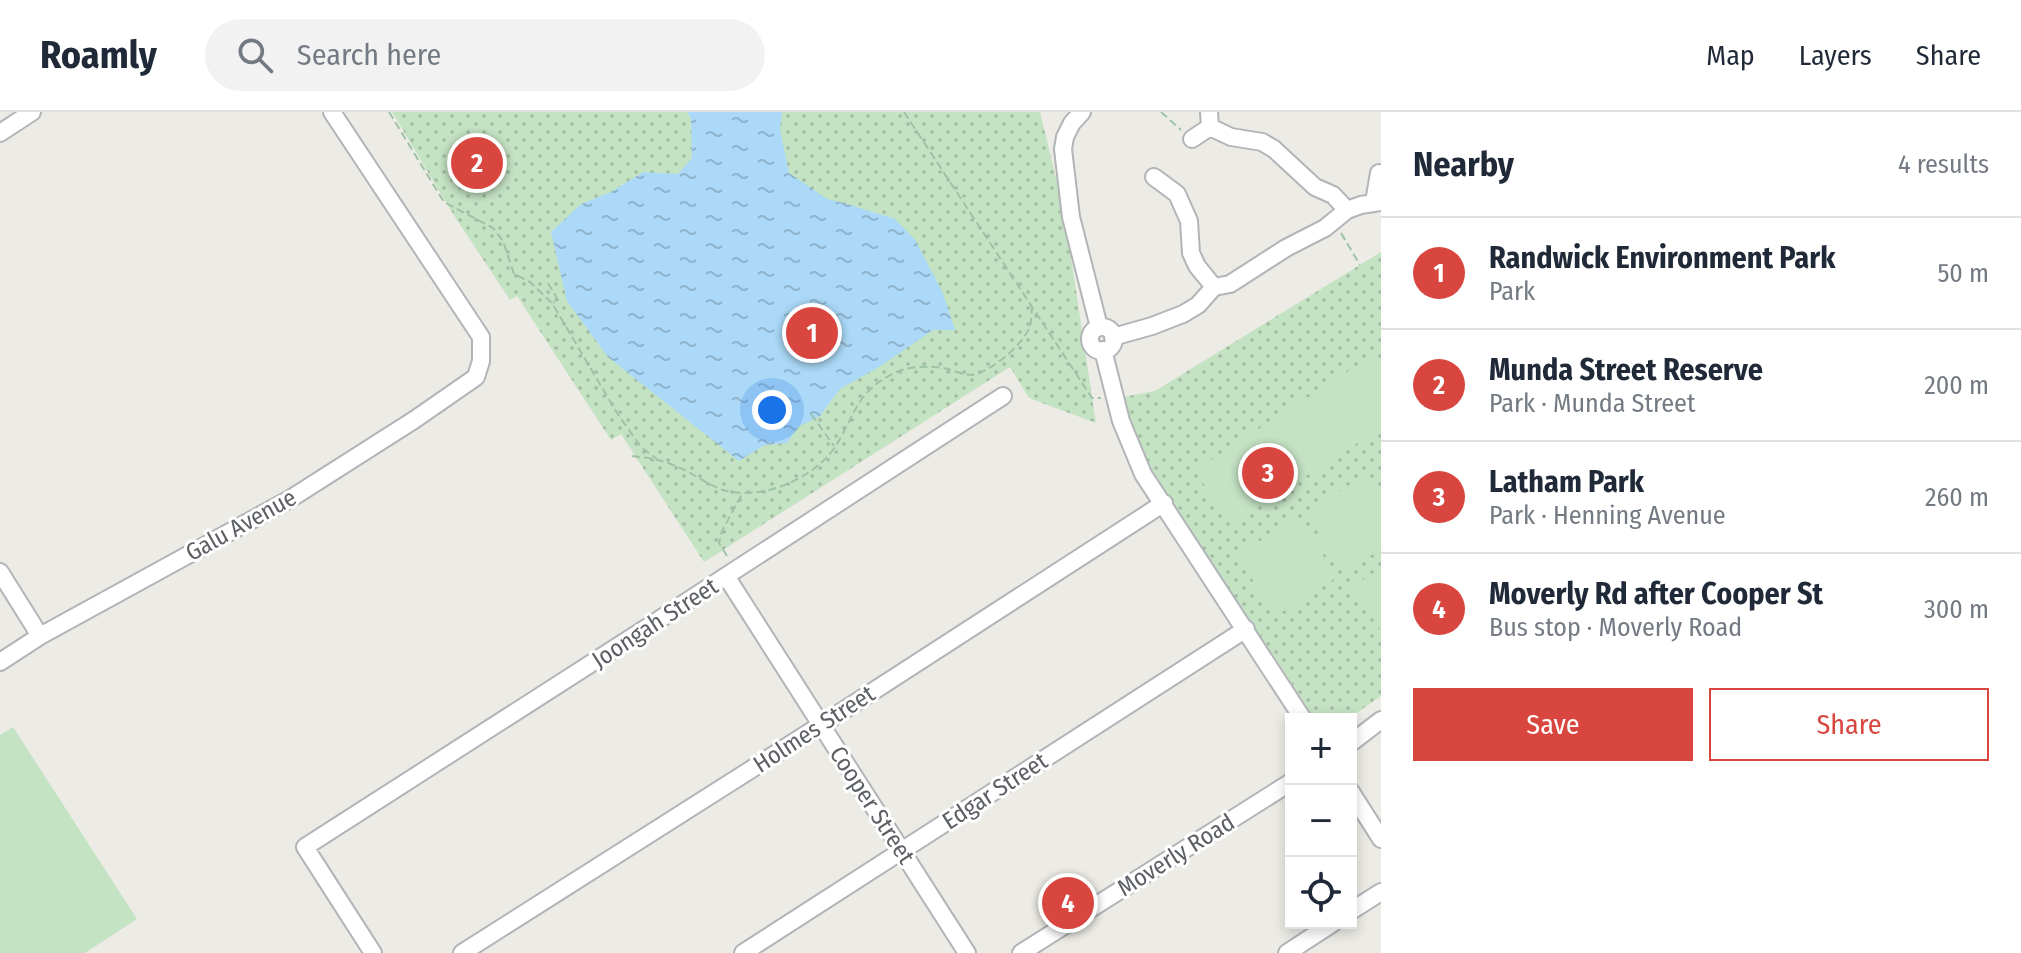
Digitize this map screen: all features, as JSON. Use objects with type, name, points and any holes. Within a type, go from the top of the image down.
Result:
[{"type":"street","points":[[0,133],[32,112]]},
{"type":"street","name":"Galu Avenue","points":[[0,662],[40,636],[290,499],[476,377],[481,361],[481,337],[332,112]]},
{"type":"street","points":[[1082,112],[1068,130],[1063,149],[1071,217],[1105,338],[1115,399],[1130,445],[1143,474],[1299,713]]},
{"type":"street","points":[[1192,139],[1209,120],[1231,137],[1262,142],[1274,149],[1315,187],[1333,195],[1347,210]]},
{"type":"street","points":[[1105,338],[1183,314],[1198,305],[1214,287],[1230,284],[1334,222],[1347,210],[1377,202],[1379,173]]},
{"type":"street","points":[[1154,177],[1177,194],[1189,221],[1191,253],[1214,287]]},
{"type":"street","name":"Joongah Street","points":[[373,953],[305,847],[1003,396]]},
{"type":"street","name":"Holmes Street","points":[[462,953],[1164,503]]},
{"type":"street","points":[[0,572],[40,636]]},
{"type":"street","name":"Cooper Street","points":[[732,572],[821,725],[967,953]]},
{"type":"street","name":"Edgar Street","points":[[743,953],[1246,629]]},
{"type":"street","points":[[1357,738],[1381,720]]},
{"type":"street","name":"Moverly Road","points":[[1021,953],[1286,785]]},
{"type":"street","points":[[1357,801],[1381,839]]},
{"type":"street","points":[[1357,907],[1381,892]]},
{"type":"street","points":[[1287,953],[1324,929]]},
{"type":"path","points":[[389,112],[444,202],[493,228],[503,241],[514,274],[530,282],[552,303],[617,413],[641,447],[713,488],[734,493],[761,492],[793,481],[819,465],[834,447],[857,404],[873,385],[898,371],[921,367],[944,368],[969,375],[981,372],[997,364],[1018,344],[1030,327],[1032,308]]},
{"type":"path","points":[[904,112],[1092,398],[1115,399]]},
{"type":"path","points":[[1161,112],[1192,139]]},
{"type":"path","points":[[1334,222],[1360,265]]},
{"type":"path","points":[[548,283],[558,300],[552,303]]},
{"type":"path","points":[[811,414],[834,447]]},
{"type":"path","points":[[632,456],[658,459]]},
{"type":"path","points":[[732,572],[719,543],[742,493]]},
{"type":"green space","points":[[392,112],[1040,112],[1064,211],[1096,423],[1029,398],[1010,367],[704,562],[621,434],[611,440],[517,296],[510,300],[453,214]]},
{"type":"green space","points":[[1381,252],[1381,696],[1357,713],[1311,713],[1157,478],[1133,431],[1123,397],[1155,391]]},
{"type":"green space","points":[[1375,354],[1381,363],[1381,428],[1230,525],[1195,470]]},
{"type":"green space","points":[[1366,474],[1381,498],[1381,549],[1344,573],[1305,513]]},
{"type":"green space","points":[[1298,516],[1337,577],[1276,616],[1237,556]]},
{"type":"green space","points":[[1381,568],[1381,631],[1352,587]]},
{"type":"green space","points":[[13,727],[137,919],[85,953],[0,953],[0,735]]},
{"type":"water","points":[[687,112],[782,112],[780,129],[789,173],[827,199],[895,219],[915,240],[942,291],[955,330],[933,330],[840,389],[820,416],[798,427],[787,443],[765,445],[739,461],[608,357],[567,301],[551,232],[581,204],[611,192],[643,172],[678,174],[692,158],[691,118]]},
{"type":"place","name":"Munda Street Reserve","points":[[477,163]]},
{"type":"place","name":"Randwick Environment Park","points":[[812,333]]},
{"type":"place","name":"Latham Park","points":[[1268,473]]},
{"type":"place","name":"Moverly Rd after Cooper St","points":[[1068,903]]}]
